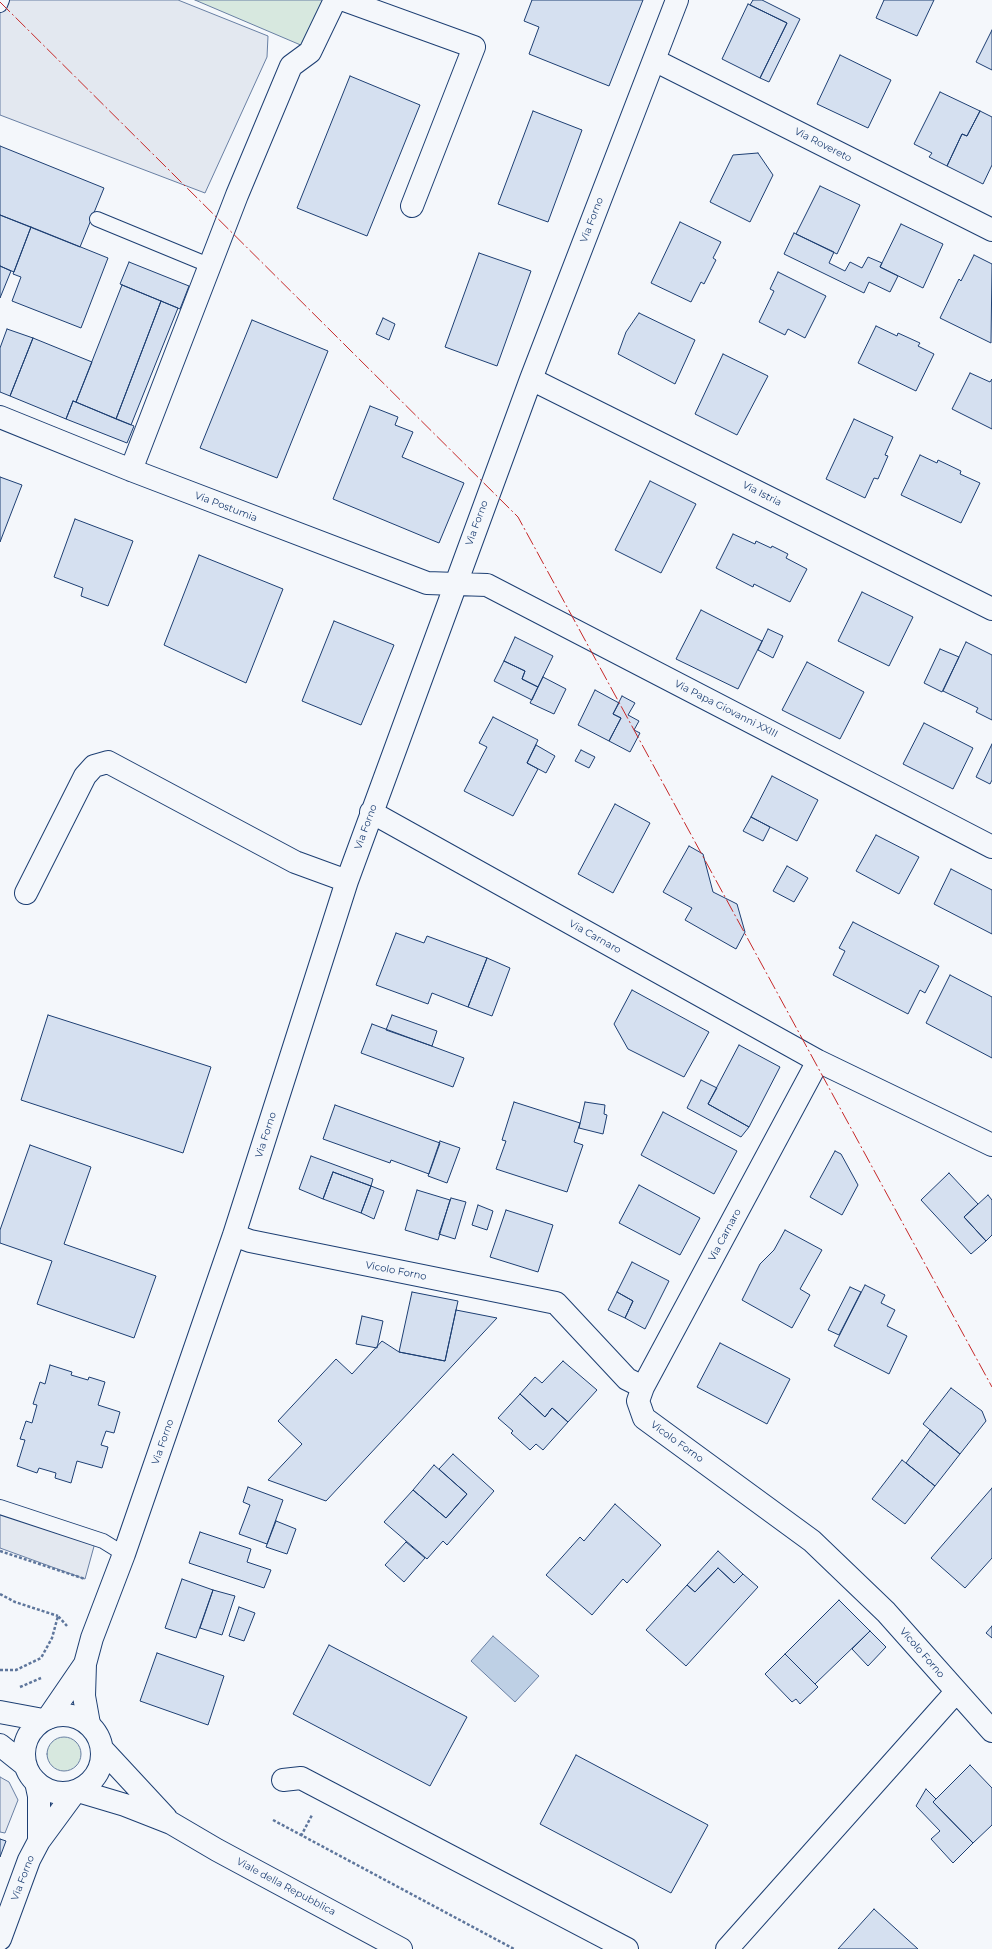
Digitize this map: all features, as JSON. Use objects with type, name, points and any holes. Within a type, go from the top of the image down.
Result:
[{"type":"street","points":[[131,470],[211,266],[237,195],[291,66],[310,52],[335,0]]},
{"type":"street","points":[[344,0],[474,47],[412,206]]},
{"type":"street","name":"Via Forno","points":[[89,1724],[84,1696],[85,1664],[92,1638],[124,1554],[234,1235],[347,881],[371,812],[531,379],[677,0]]},
{"type":"street","name":"Via Rovereto","points":[[654,60],[992,230]]},
{"type":"street","name":"Via Istria","points":[[531,379],[992,609]]},
{"type":"street","name":"Via Postumia","points":[[0,417],[131,470],[427,583],[456,583]]},
{"type":"street","name":"Via Papa Giovanni XXIII","points":[[456,583],[487,585],[992,847]]},
{"type":"street","points":[[26,893],[85,776],[94,766],[108,762],[295,862],[347,881]]},
{"type":"street","name":"Via Carnaro","points":[[371,812],[818,1061],[992,1145]]},
{"type":"street","name":"Via Carnaro","points":[[643,1387],[818,1061]]},
{"type":"street","name":"Vicolo Forno","points":[[234,1235],[250,1241],[556,1303],[627,1379],[643,1387],[638,1401],[644,1418],[812,1541],[886,1612],[992,1732]]},
{"type":"street","name":"Via Forno","points":[[46,1719],[85,1664]]},
{"type":"street","points":[[727,1949],[956,1692]]},
{"type":"street","points":[[0,1712],[46,1719]]},
{"type":"street","points":[[31,1774],[25,1748],[31,1732],[46,1719],[62,1714],[76,1717],[89,1724]]},
{"type":"street","name":"Viale della Repubblica","points":[[0,1744],[48,1790],[61,1793],[76,1791],[89,1784],[97,1774],[102,1762],[102,1749],[96,1731],[89,1724]]},
{"type":"street","name":"Viale della Repubblica","points":[[102,1749],[171,1823]]},
{"type":"street","name":"Via Forno","points":[[31,1774],[39,1796],[39,1841]]},
{"type":"street","points":[[284,1780],[301,1778],[628,1949]]},
{"type":"street","name":"Via Forno","points":[[0,1938],[29,1860],[39,1841],[76,1791]]},
{"type":"street","name":"Viale della Repubblica","points":[[76,1791],[125,1806],[171,1823],[217,1850],[401,1949]]},
{"type":"lane","points":[[0,5],[2,0]]},
{"type":"lane","points":[[97,219],[211,266]]},
{"type":"lane","points":[[0,1507],[103,1541],[124,1554]]},
{"type":"path","points":[[0,1551],[89,1580]]},
{"type":"path","points":[[0,1594],[15,1602],[58,1616],[71,1631]]},
{"type":"path","points":[[0,1670],[16,1670],[41,1658],[52,1638],[58,1616]]},
{"type":"path","points":[[17,1688],[40,1679],[46,1673]]},
{"type":"path","points":[[273,1820],[514,1949]]},
{"type":"shaded area","points":[[0,0],[178,0],[268,36],[267,57],[205,193],[0,115]]},
{"type":"shaded area","points":[[195,0],[323,0],[303,46]]},
{"type":"shaded area","points":[[0,1507],[96,1539],[85,1579],[0,1548]]},
{"type":"shaded area","points":[[64,1737],[76,1742],[81,1754],[76,1766],[64,1771],[52,1766],[47,1754],[52,1742]]},
{"type":"shaded area","points":[[0,1777],[9,1782],[18,1800],[5,1833],[0,1832]]},
{"type":"water","points":[[493,1636],[539,1676],[515,1702],[471,1661]]},
{"type":"building","points":[[532,0],[643,0],[609,86],[529,54],[539,27],[524,21]]},
{"type":"building","points":[[753,0],[762,0],[800,19],[769,82],[760,78],[787,23],[750,5]]},
{"type":"building","points":[[884,0],[934,0],[917,36],[876,18]]},
{"type":"building","points":[[748,4],[787,23],[760,78],[722,59]]},
{"type":"building","points":[[992,30],[992,70],[976,62]]},
{"type":"building","points":[[840,55],[891,80],[868,128],[817,104]]},
{"type":"building","points":[[350,76],[420,105],[367,236],[297,208]]},
{"type":"building","points":[[940,92],[980,111],[967,136],[962,134],[947,166],[929,157],[932,153],[914,144]]},
{"type":"building","points":[[533,111],[582,130],[548,222],[498,204]]},
{"type":"building","points":[[980,111],[992,117],[992,165],[983,184],[947,166],[962,134],[967,136]]},
{"type":"building","points":[[0,146],[104,188],[80,247],[0,215]]},
{"type":"building","points":[[758,153],[773,175],[750,222],[710,202],[733,155]]},
{"type":"building","points":[[820,186],[860,205],[837,254],[796,234]]},
{"type":"building","points":[[0,215],[31,227],[14,272],[0,266]]},
{"type":"building","points":[[680,222],[721,242],[713,258],[716,260],[704,284],[701,282],[691,302],[651,283]]},
{"type":"building","points":[[901,224],[943,244],[923,288],[880,267]]},
{"type":"building","points":[[31,227],[108,258],[81,328],[12,301],[21,277],[13,274]]},
{"type":"building","points":[[794,233],[834,252],[829,263],[845,271],[850,262],[862,268],[868,257],[882,263],[880,267],[898,276],[890,292],[869,282],[864,293],[784,254]]},
{"type":"building","points":[[479,253],[531,271],[497,366],[445,347]]},
{"type":"building","points":[[974,255],[992,264],[991,343],[940,318],[959,279],[961,281]]},
{"type":"building","points":[[129,262],[189,286],[180,309],[120,284]]},
{"type":"building","points":[[0,266],[11,271],[0,298]]},
{"type":"building","points":[[778,272],[826,296],[805,338],[788,329],[785,335],[759,322],[774,291],[770,289]]},
{"type":"building","points":[[122,285],[161,301],[116,419],[76,402]]},
{"type":"building","points":[[161,301],[178,308],[131,425],[116,419]]},
{"type":"building","points":[[639,313],[695,340],[675,384],[618,354],[626,332]]},
{"type":"building","points":[[383,318],[395,324],[389,340],[376,334]]},
{"type":"building","points":[[252,320],[328,351],[277,478],[200,448]]},
{"type":"building","points":[[876,326],[897,336],[898,333],[920,343],[918,346],[934,354],[916,391],[858,363]]},
{"type":"building","points":[[7,329],[33,338],[10,396],[0,392],[0,348]]},
{"type":"building","points":[[33,338],[92,362],[76,402],[73,401],[66,419],[10,396]]},
{"type":"building","points":[[723,354],[768,376],[737,435],[695,414]]},
{"type":"building","points":[[970,373],[990,382],[992,379],[992,429],[952,409]]},
{"type":"building","points":[[73,401],[134,426],[127,443],[66,419]]},
{"type":"building","points":[[370,406],[398,417],[395,425],[413,432],[402,457],[464,483],[439,543],[333,499]]},
{"type":"building","points":[[854,419],[893,437],[885,455],[888,456],[878,479],[874,478],[865,498],[826,479]]},
{"type":"building","points":[[920,455],[937,463],[938,460],[961,471],[960,474],[980,483],[961,523],[901,495]]},
{"type":"building","points":[[0,477],[22,485],[0,542]]},
{"type":"building","points":[[650,481],[696,504],[661,573],[615,550]]},
{"type":"building","points":[[75,519],[133,541],[108,606],[81,596],[83,588],[54,577]]},
{"type":"building","points":[[733,534],[755,544],[756,541],[771,548],[772,546],[788,554],[786,558],[807,569],[790,602],[754,584],[753,587],[716,568]]},
{"type":"building","points":[[199,555],[283,589],[246,683],[164,645]]},
{"type":"building","points":[[862,592],[913,617],[889,666],[838,641]]},
{"type":"building","points":[[701,610],[762,641],[738,689],[676,659]]},
{"type":"building","points":[[334,621],[394,645],[361,725],[302,701]]},
{"type":"building","points":[[768,629],[783,636],[773,658],[758,650]]},
{"type":"building","points":[[515,637],[553,656],[538,687],[522,679],[525,671],[504,661]]},
{"type":"building","points":[[966,642],[992,655],[992,720],[976,712],[978,708],[943,691]]},
{"type":"building","points":[[940,649],[959,657],[942,692],[924,683]]},
{"type":"building","points":[[504,661],[525,671],[522,679],[538,687],[532,700],[494,681]]},
{"type":"building","points":[[807,662],[864,692],[840,739],[782,710]]},
{"type":"building","points":[[543,677],[566,689],[554,714],[530,703]]},
{"type":"building","points":[[595,690],[619,703],[613,714],[621,718],[609,741],[578,725]]},
{"type":"building","points":[[622,696],[635,703],[628,715],[639,721],[634,730],[640,733],[630,752],[609,741],[621,718],[613,714]]},
{"type":"building","points":[[493,717],[538,740],[527,763],[538,769],[513,816],[464,791],[487,747],[479,743]]},
{"type":"building","points":[[924,723],[973,748],[953,789],[903,764]]},
{"type":"building","points":[[992,744],[992,780],[990,784],[976,777]]},
{"type":"building","points":[[536,745],[555,756],[546,773],[527,763]]},
{"type":"building","points":[[581,750],[595,757],[589,768],[575,761]]},
{"type":"building","points":[[772,776],[818,800],[797,841],[751,817]]},
{"type":"building","points":[[615,804],[650,823],[613,893],[578,874]]},
{"type":"building","points":[[751,817],[770,827],[763,841],[743,831]]},
{"type":"building","points":[[876,835],[919,857],[899,894],[856,871]]},
{"type":"building","points":[[689,846],[703,854],[713,892],[737,904],[745,932],[736,949],[685,920],[692,908],[663,892]]},
{"type":"building","points":[[787,866],[808,878],[794,902],[773,891]]},
{"type":"building","points":[[951,869],[992,890],[992,934],[934,904]]},
{"type":"building","points":[[853,922],[939,966],[925,993],[920,990],[908,1014],[833,975],[845,951],[839,948]]},
{"type":"building","points":[[396,933],[424,943],[427,936],[487,958],[468,1007],[432,993],[428,1004],[376,985]]},
{"type":"building","points":[[487,958],[510,968],[492,1016],[468,1007]]},
{"type":"building","points":[[950,975],[992,997],[992,1058],[926,1023]]},
{"type":"building","points":[[632,990],[709,1032],[684,1077],[628,1049],[614,1024]]},
{"type":"building","points":[[48,1015],[211,1067],[183,1153],[21,1100]]},
{"type":"building","points":[[392,1015],[437,1031],[432,1046],[386,1030]]},
{"type":"building","points":[[372,1024],[464,1058],[453,1087],[361,1053]]},
{"type":"building","points":[[739,1045],[780,1067],[749,1127],[708,1104]]},
{"type":"building","points":[[701,1080],[717,1088],[708,1104],[749,1127],[741,1137],[687,1108]]},
{"type":"building","points":[[514,1102],[580,1123],[574,1142],[583,1145],[567,1192],[496,1169],[506,1141],[502,1140]]},
{"type":"building","points":[[585,1102],[605,1105],[604,1114],[607,1115],[603,1134],[579,1128]]},
{"type":"building","points":[[335,1105],[440,1143],[429,1174],[391,1160],[390,1163],[323,1139]]},
{"type":"building","points":[[663,1112],[737,1151],[714,1194],[641,1155]]},
{"type":"building","points":[[440,1141],[460,1148],[447,1183],[428,1176]]},
{"type":"building","points":[[30,1145],[91,1167],[64,1244],[156,1276],[134,1338],[37,1304],[52,1261],[0,1243],[0,1230]]},
{"type":"building","points":[[835,1151],[841,1154],[858,1185],[842,1215],[810,1197]]},
{"type":"building","points":[[311,1156],[373,1179],[371,1186],[333,1172],[323,1199],[299,1189]]},
{"type":"building","points":[[333,1172],[371,1186],[361,1213],[323,1199]]},
{"type":"building","points":[[949,1173],[978,1204],[964,1217],[986,1241],[971,1254],[921,1200]]},
{"type":"building","points":[[639,1185],[700,1218],[680,1255],[619,1223]]},
{"type":"building","points":[[371,1186],[384,1191],[374,1219],[361,1213]]},
{"type":"building","points":[[417,1190],[450,1200],[438,1240],[405,1230]]},
{"type":"building","points":[[988,1195],[992,1200],[992,1235],[986,1241],[964,1217]]},
{"type":"building","points":[[451,1198],[466,1202],[455,1239],[439,1234]]},
{"type":"building","points":[[478,1205],[493,1211],[487,1230],[472,1225]]},
{"type":"building","points":[[506,1210],[553,1225],[538,1272],[490,1257]]},
{"type":"building","points":[[785,1230],[822,1250],[800,1289],[810,1295],[792,1328],[742,1300],[760,1264],[774,1250]]},
{"type":"building","points":[[632,1262],[669,1281],[645,1329],[625,1318],[633,1301],[617,1292]]},
{"type":"building","points":[[865,1285],[885,1295],[881,1303],[895,1310],[887,1326],[907,1336],[889,1374],[834,1346]]},
{"type":"building","points":[[850,1287],[861,1292],[839,1335],[828,1330]]},
{"type":"building","points":[[412,1292],[458,1301],[445,1361],[399,1352]]},
{"type":"building","points":[[617,1292],[633,1301],[625,1318],[608,1310]]},
{"type":"building","points":[[456,1310],[497,1318],[326,1501],[268,1480],[302,1444],[278,1421],[336,1359],[352,1374],[382,1341],[399,1352],[445,1361]]},
{"type":"building","points":[[362,1316],[383,1321],[377,1348],[356,1344]]},
{"type":"building","points":[[720,1343],[790,1379],[767,1424],[697,1387]]},
{"type":"building","points":[[563,1361],[597,1390],[568,1422],[552,1408],[545,1417],[520,1394],[535,1377],[542,1383]]},
{"type":"building","points":[[50,1365],[72,1372],[71,1375],[88,1380],[89,1377],[105,1382],[98,1405],[120,1412],[114,1433],[106,1431],[101,1445],[108,1447],[102,1468],[77,1461],[71,1483],[55,1478],[56,1473],[39,1468],[37,1473],[17,1466],[25,1440],[20,1439],[26,1421],[32,1423],[37,1405],[33,1404],[40,1382],[45,1384]]},
{"type":"building","points":[[951,1388],[982,1411],[986,1421],[960,1454],[923,1424]]},
{"type":"building","points":[[520,1394],[545,1417],[552,1408],[568,1422],[543,1450],[536,1444],[530,1450],[511,1433],[513,1431],[498,1418]]},
{"type":"building","points":[[930,1430],[960,1454],[935,1486],[906,1463]]},
{"type":"building","points":[[453,1454],[494,1491],[447,1545],[443,1541],[427,1559],[384,1522],[413,1490],[446,1518],[467,1494],[439,1469]]},
{"type":"building","points":[[902,1460],[935,1486],[905,1524],[872,1499]]},
{"type":"building","points":[[434,1465],[467,1494],[446,1518],[413,1490]]},
{"type":"building","points":[[248,1487],[283,1500],[267,1544],[239,1534],[250,1505],[243,1502]]},
{"type":"building","points":[[992,1488],[992,1558],[965,1588],[931,1558]]},
{"type":"building","points":[[615,1504],[661,1545],[627,1583],[623,1579],[592,1615],[546,1575],[580,1537],[584,1541]]},
{"type":"building","points":[[276,1521],[296,1529],[287,1554],[266,1547]]},
{"type":"building","points":[[200,1532],[251,1549],[247,1562],[271,1570],[264,1588],[189,1563]]},
{"type":"building","points":[[406,1542],[425,1558],[404,1582],[385,1565]]},
{"type":"building","points":[[718,1551],[743,1574],[734,1583],[718,1568],[695,1592],[687,1585]]},
{"type":"building","points":[[718,1568],[734,1583],[743,1574],[758,1587],[686,1666],[646,1630],[687,1585],[695,1592]]},
{"type":"building","points":[[182,1579],[213,1590],[196,1638],[165,1628]]},
{"type":"building","points":[[213,1590],[235,1596],[222,1635],[200,1628]]},
{"type":"building","points":[[839,1600],[870,1631],[815,1684],[785,1654]]},
{"type":"building","points":[[239,1607],[255,1613],[244,1641],[229,1636]]},
{"type":"building","points":[[992,1626],[992,1638],[986,1633]]},
{"type":"building","points":[[870,1631],[886,1647],[868,1666],[852,1649]]},
{"type":"building","points":[[329,1645],[467,1717],[430,1786],[293,1714]]},
{"type":"building","points":[[157,1653],[224,1676],[208,1725],[140,1701]]},
{"type":"building","points":[[785,1654],[818,1687],[800,1704],[796,1699],[792,1702],[765,1674]]},
{"type":"building","points":[[576,1755],[708,1825],[671,1893],[540,1824]]},
{"type":"building","points":[[970,1765],[992,1788],[992,1825],[973,1843],[933,1802]]},
{"type":"building","points":[[926,1789],[936,1799],[933,1802],[973,1843],[953,1863],[931,1839],[940,1831],[916,1806]]},
{"type":"building","points":[[0,1839],[6,1841],[0,1857]]},
{"type":"building","points":[[874,1909],[918,1949],[838,1949]]},
{"type":"power","points":[[0,2],[518,517],[992,1387]]}]
